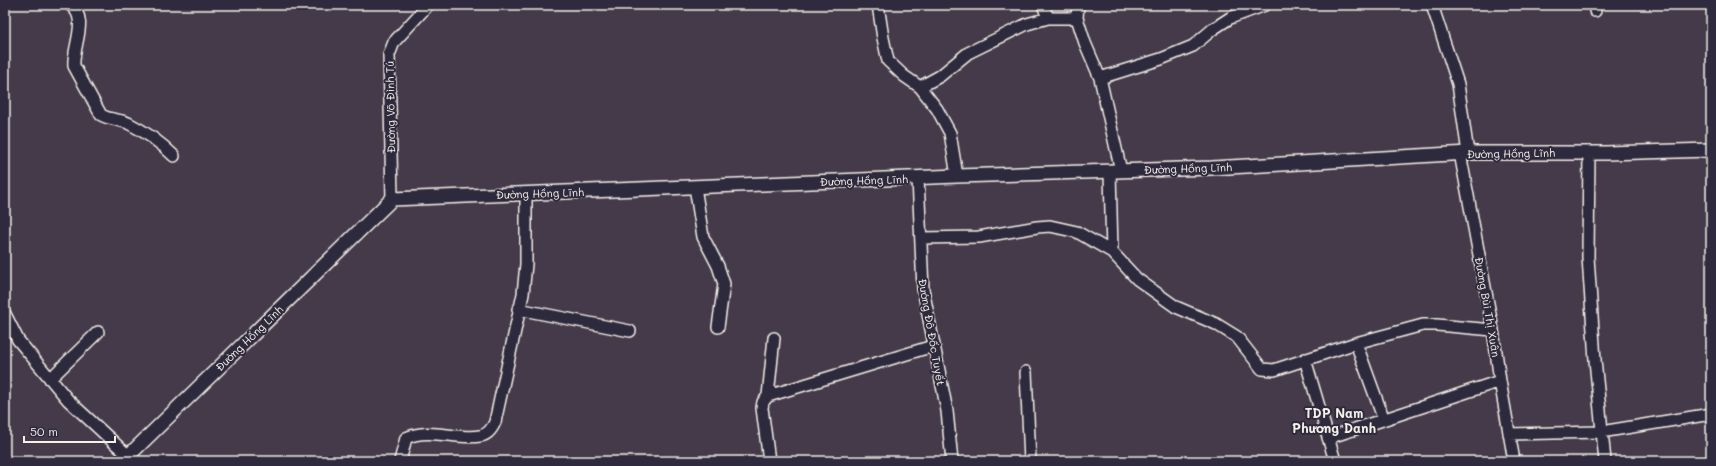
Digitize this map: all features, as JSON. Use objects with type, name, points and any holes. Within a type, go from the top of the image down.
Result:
[{"type":"street","points":[[70,5],[80,16],[80,25],[73,57],[74,66],[101,115],[108,119],[128,123],[156,141],[174,156]]},
{"type":"street","name":"Đường Võ Đình Tú","points":[[392,199],[389,55],[394,42],[428,5]]},
{"type":"street","points":[[878,5],[882,38],[888,62],[920,87],[937,109],[950,133],[957,176]]},
{"type":"street","points":[[1043,5],[1048,18]]},
{"type":"street","points":[[1078,5],[1077,18],[1085,43],[1100,78],[1115,171],[1112,252]]},
{"type":"street","points":[[1100,78],[1161,59],[1193,46],[1213,29],[1230,18],[1265,5]]},
{"type":"street","name":"Đường Bùi Thị Xuân","points":[[1432,5],[1458,84],[1464,153],[1514,461]]},
{"type":"street","points":[[920,87],[940,76],[968,53],[1027,24],[1048,18],[1077,18]]},
{"type":"street","name":"Đường Hồng Lĩnh","points":[[128,459],[392,199],[957,176],[1212,168],[1464,153],[1711,150]]},
{"type":"street","points":[[1589,152],[1588,257],[1601,432],[1605,461]]},
{"type":"street","name":"Đướng Đô Đốc Tuyết","points":[[918,178],[922,289],[947,411],[952,461]]},
{"type":"street","points":[[695,187],[703,236],[721,271],[724,284],[718,327]]},
{"type":"street","points":[[400,461],[406,438],[414,435],[427,434],[480,436],[491,430],[496,422],[522,294],[526,264],[526,193]]},
{"type":"street","points":[[921,238],[979,237],[1050,226],[1077,232],[1112,252],[1147,288],[1176,307],[1216,324],[1237,337],[1262,369],[1274,370],[1356,343],[1423,326],[1437,325],[1493,330]]},
{"type":"street","points":[[518,309],[630,331]]},
{"type":"street","points":[[5,314],[18,340],[50,379],[68,400],[128,459]]},
{"type":"street","points":[[50,379],[98,332]]},
{"type":"street","points":[[768,396],[774,338]]},
{"type":"street","points":[[1356,343],[1384,420]]},
{"type":"street","points":[[769,461],[762,408],[763,402],[768,396],[933,346]]},
{"type":"street","points":[[1305,359],[1335,461]]},
{"type":"street","points":[[1026,372],[1030,461]]},
{"type":"street","points":[[1328,438],[1500,382]]},
{"type":"street","points":[[1509,434],[1601,432],[1711,414]]},
{"type":"district","name":"TDP Nam Phương Danh","points":[[1334,420]]}]
